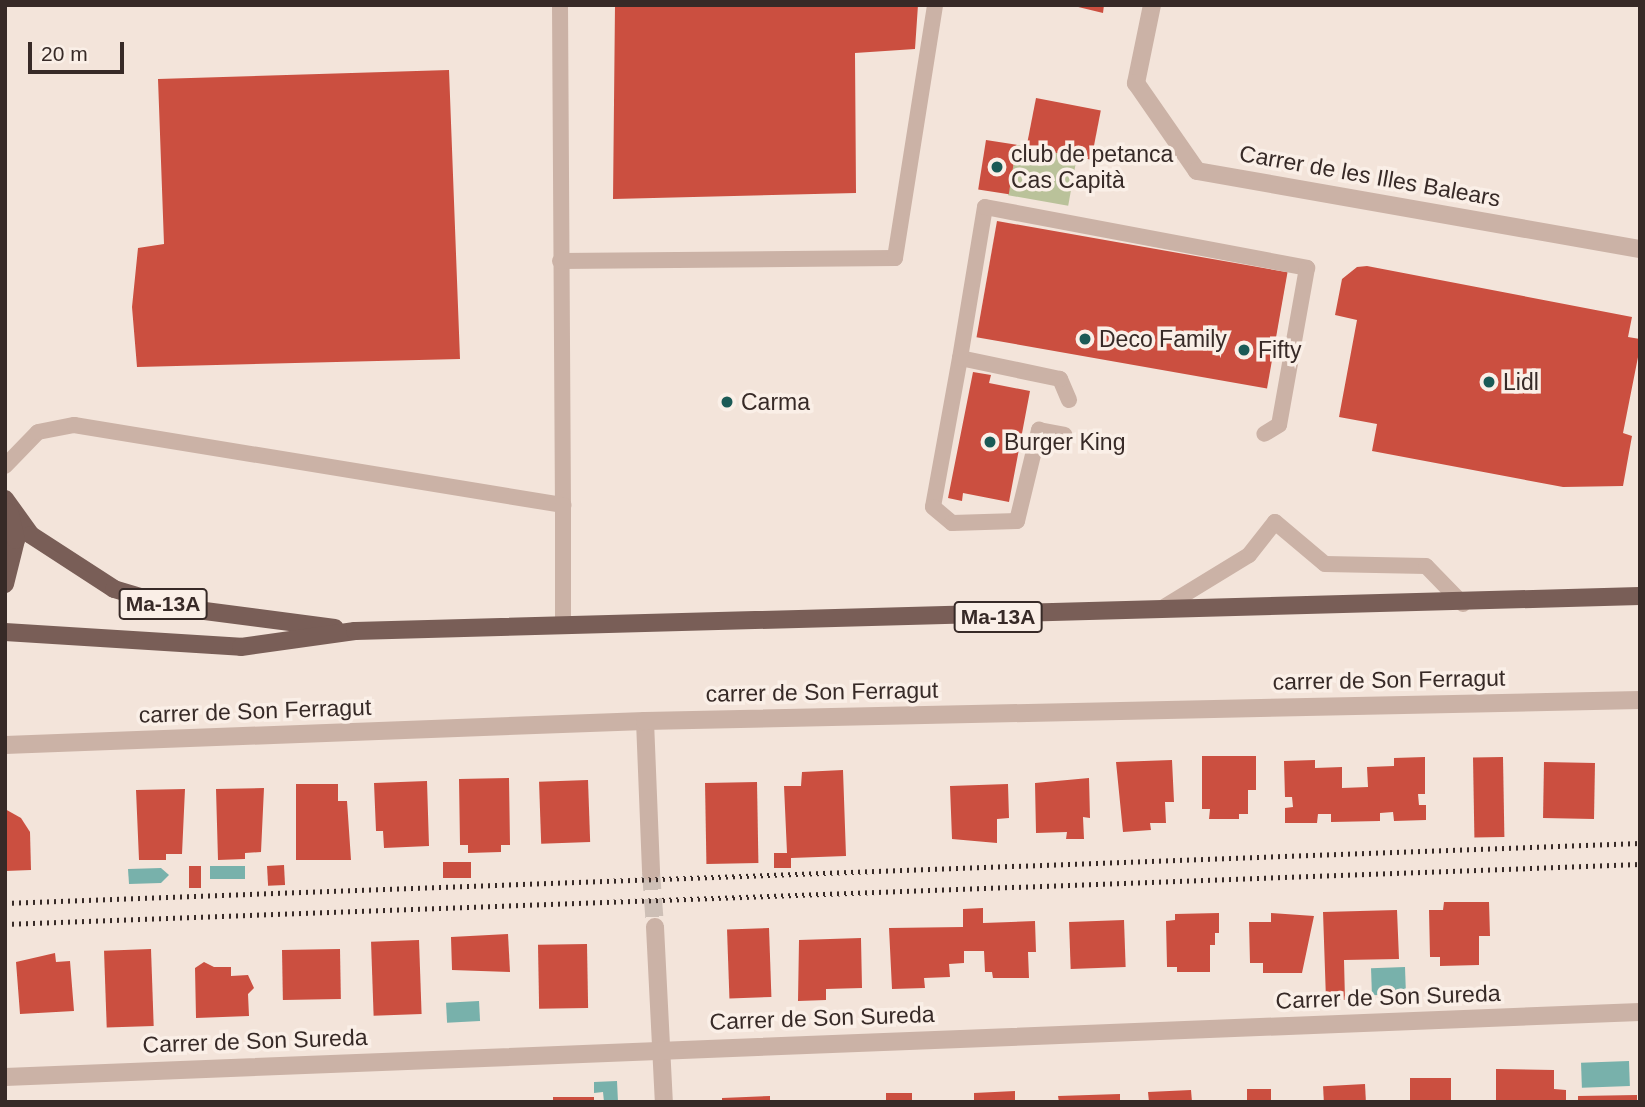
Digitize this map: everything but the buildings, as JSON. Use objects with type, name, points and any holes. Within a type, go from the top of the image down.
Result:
[{"type":"main road","name":"Ma-13A","points":[[5,500],[16,540],[5,584]]},
{"type":"main road","name":"Ma-13A","points":[[5,500],[31,535],[114,589],[174,607],[355,632]]},
{"type":"main road","name":"Ma-13A","points":[[5,632],[241,647],[355,632],[1463,604],[1640,596]]},
{"type":"street","name":"Carrer de les Illes Balears","points":[[1152,5],[1136,83],[1197,171],[1640,249]]},
{"type":"street","name":"carrer de Son Ferragut","points":[[5,746],[645,721],[1640,700]]},
{"type":"street","points":[[645,721],[651,872]]},
{"type":"street","points":[[655,927],[664,1102]]},
{"type":"street","name":"Carrer de Son Sureda","points":[[5,1077],[662,1048],[1640,1012]]},
{"type":"lane","points":[[560,5],[563,626]]},
{"type":"lane","points":[[560,261],[895,258],[936,5]]},
{"type":"lane","points":[[1065,435],[1039,430],[1017,521],[952,523],[933,507],[985,207],[1307,268],[1279,425],[1264,433]]},
{"type":"lane","points":[[960,358],[1060,379],[1069,400]]},
{"type":"lane","points":[[5,466],[38,432],[74,425],[563,505]]},
{"type":"lane","points":[[1157,611],[1249,555],[1275,522],[1325,565],[1426,566],[1463,604]]},
{"type":"green space","points":[[1017,145],[1077,156],[1068,206],[1008,195]]},
{"type":"water","points":[[210,866],[245,866],[245,879],[210,879]]},
{"type":"water","points":[[161,868],[169,875],[161,883],[129,884],[128,869]]},
{"type":"water","points":[[1405,967],[1406,994],[1372,995],[1371,968]]},
{"type":"water","points":[[479,1001],[480,1021],[447,1023],[446,1003]]},
{"type":"water","points":[[1629,1061],[1630,1086],[1582,1088],[1581,1063]]},
{"type":"water","points":[[617,1081],[618,1102],[604,1102],[603,1092],[594,1093],[594,1082]]},
{"type":"tunnel","points":[[651,872],[655,927]]},
{"type":"railway","points":[[5,903],[1640,843]]},
{"type":"railway","points":[[5,924],[1640,864]]},
{"type":"place","name":"club de petanca Cas Capità","points":[[997,167]]},
{"type":"place","name":"Deco Family","points":[[1085,339]]},
{"type":"place","name":"Fifty","points":[[1244,350]]},
{"type":"place","name":"Lidl","points":[[1489,382]]},
{"type":"place","name":"Carma","points":[[727,402]]},
{"type":"place","name":"Burger King","points":[[990,442]]}]
